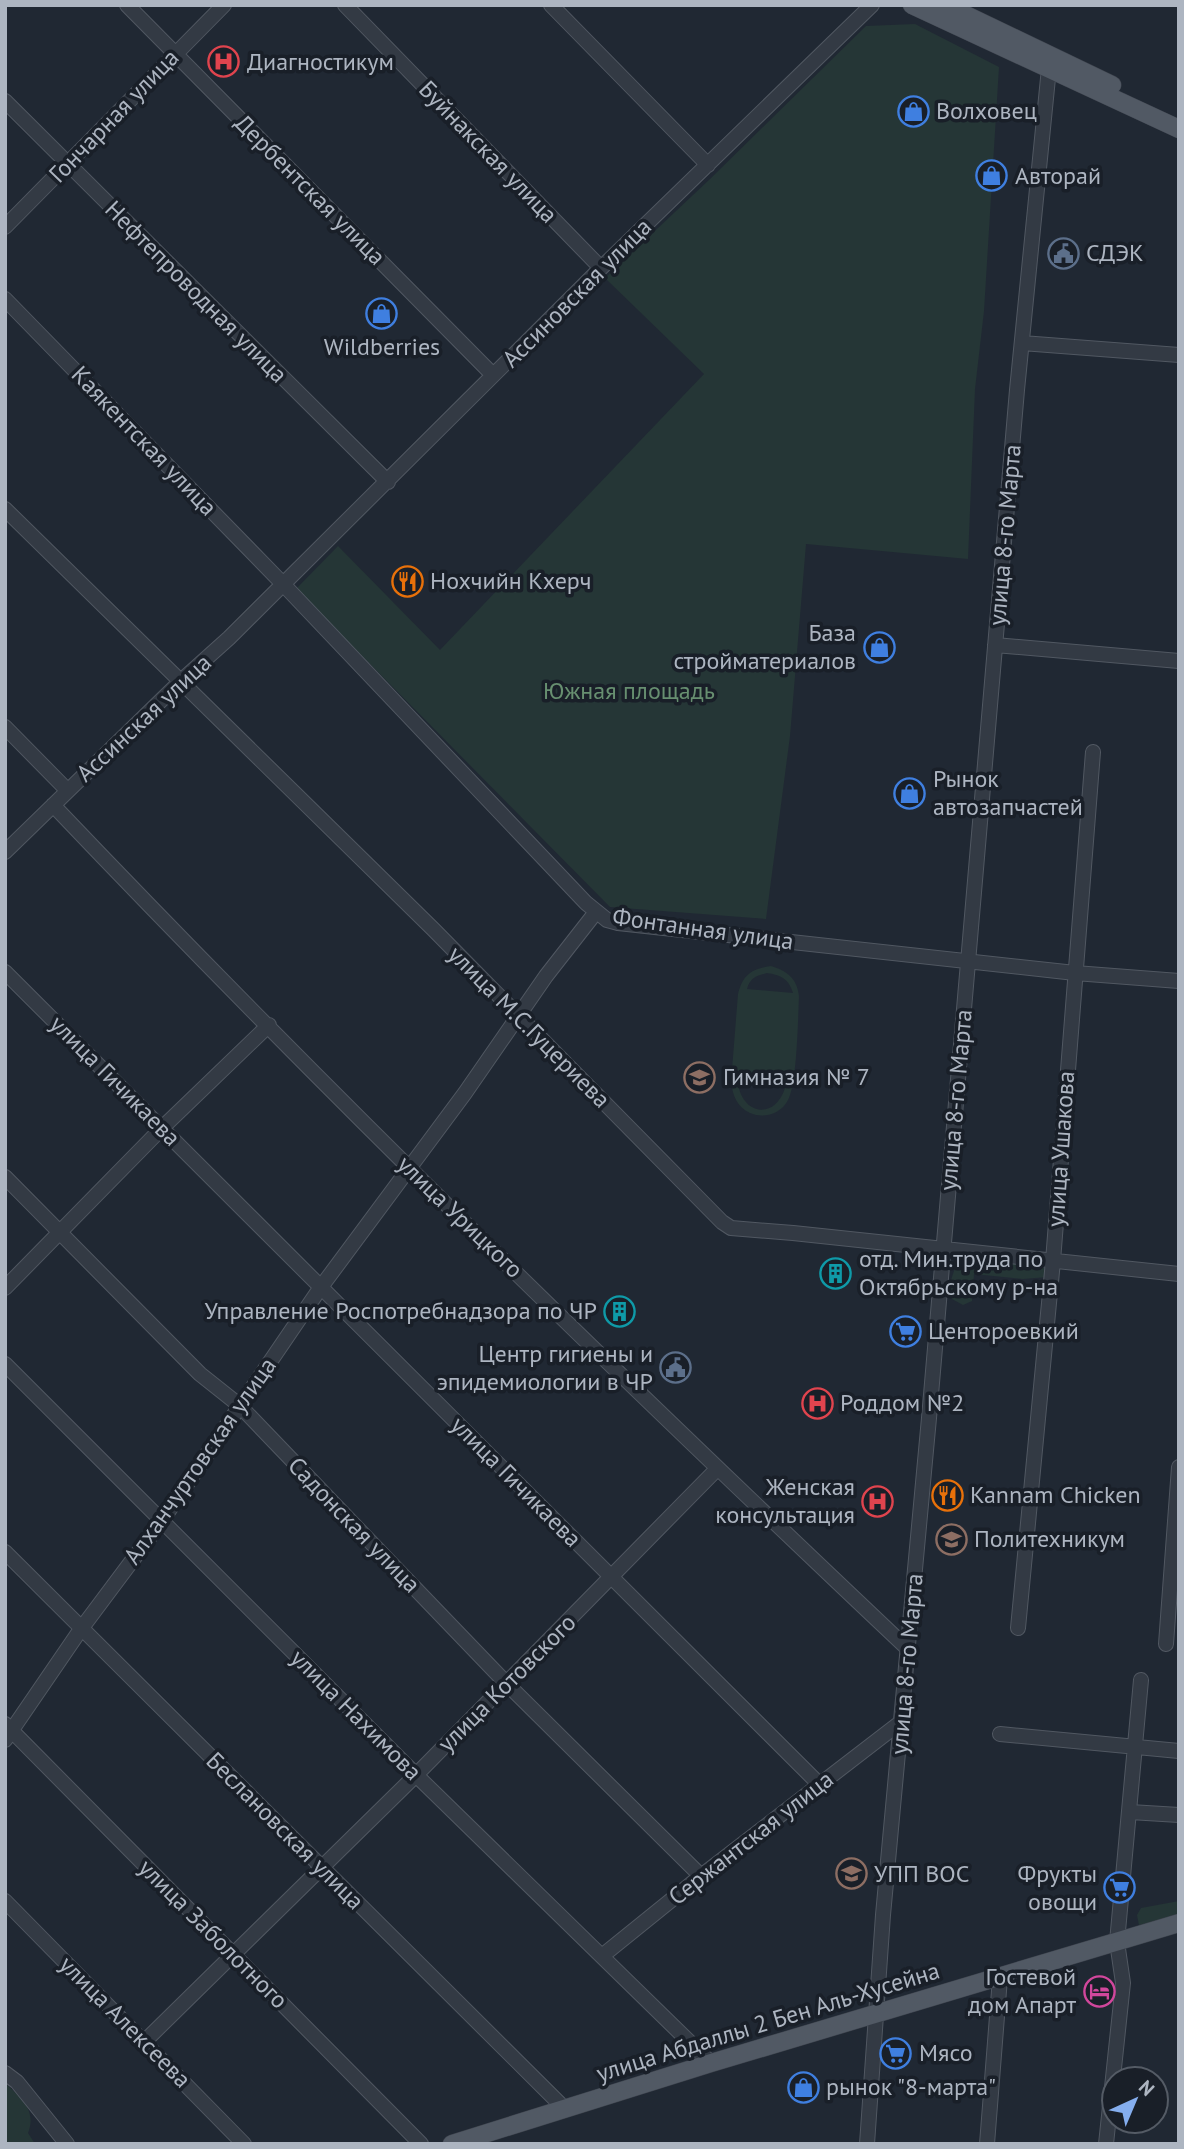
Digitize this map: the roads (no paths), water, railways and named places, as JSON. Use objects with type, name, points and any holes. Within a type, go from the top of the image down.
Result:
[{"type":"main road","points":[[912,5],[939,8],[1179,129]]},
{"type":"main road","points":[[1051,63],[1179,116]]},
{"type":"main road","name":"улица Абдаллы 2 Бен Аль-Хусейна","points":[[452,2144],[710,2063],[1179,1923]]},
{"type":"street","name":"Дербентская улица","points":[[127,5],[494,375]]},
{"type":"street","name":"Гончарная улица","points":[[5,227],[224,5]]},
{"type":"street","name":"Буйнакская улица","points":[[345,5],[601,268]]},
{"type":"street","points":[[551,5],[708,165]]},
{"type":"street","name":"Ассиновская улица","points":[[283,584],[601,268],[872,5]]},
{"type":"street","name":"улица 8-го Марта","points":[[867,2144],[995,645],[1051,63]]},
{"type":"street","name":"Нефтепроводная улица","points":[[5,102],[388,482]]},
{"type":"street","name":"Каякентская улица","points":[[5,299],[283,584]]},
{"type":"street","points":[[1022,343],[1179,355]]},
{"type":"street","name":"улица М.С.Гуцериева","points":[[5,509],[731,1228],[1179,1274]]},
{"type":"street","name":"Ассинская улица","points":[[5,852],[66,790],[283,584]]},
{"type":"street","name":"Фонтанная улица","points":[[283,584],[596,912],[607,920],[1075,973],[1179,981]]},
{"type":"street","points":[[995,645],[1179,661]]},
{"type":"street","points":[[5,727],[66,790]]},
{"type":"street","name":"улица Ушакова","points":[[1017,1628],[1053,1261],[1093,752]]},
{"type":"street","name":"улица Урицкого","points":[[53,805],[409,1168],[717,1469],[908,1649]]},
{"type":"street","name":"Алханчуртовская улица","points":[[8,1732],[80,1629],[161,1522],[321,1287],[596,912]]},
{"type":"street","name":"улица Гичикаева","points":[[5,972],[819,1784]]},
{"type":"street","points":[[5,1288],[162,1128],[269,1025]]},
{"type":"street","name":"Садонская улица","points":[[5,1177],[200,1374],[239,1405],[506,1683],[701,1876]]},
{"type":"street","name":"улица Нахимова","points":[[5,1364],[416,1775],[710,2063]]},
{"type":"street","points":[[1166,1644],[1179,1466]]},
{"type":"street","name":"улица Котовского","points":[[145,2041],[416,1775],[717,1469]]},
{"type":"street","name":"Беслановская улица","points":[[5,1552],[565,2109]]},
{"type":"street","points":[[1106,2144],[1123,1983],[1117,1942],[1141,1680]]},
{"type":"street","name":"Сержантская улица","points":[[603,1956],[701,1876],[901,1722]]},
{"type":"street","name":"улица Заболотного","points":[[8,1732],[421,2144]]},
{"type":"street","points":[[1000,1734],[1179,1751]]},
{"type":"street","points":[[1130,1812],[1179,1815]]},
{"type":"street","name":"улица Алексеева","points":[[5,1901],[244,2144]]},
{"type":"street","points":[[987,2144],[1000,1978]]},
{"type":"street","points":[[5,2073],[17,2082],[67,2144]]},
{"type":"place","name":"Диагностикум","points":[[224,62]]},
{"type":"place","name":"Волховец","points":[[913,111]]},
{"type":"place","name":"Авторай","points":[[992,176]]},
{"type":"place","name":"СДЭК","points":[[1063,253]]},
{"type":"place","name":"Wildberries","points":[[382,313]]},
{"type":"place","name":"Нохчийн Кхерч","points":[[407,581]]},
{"type":"place","name":"База стройматериалов","points":[[879,647]]},
{"type":"place","name":"Рынок автозапчастей","points":[[910,793]]},
{"type":"place","name":"Гимназия № 7","points":[[700,1077]]},
{"type":"place","name":"отд. Мин.труда по Октябрьскому р-на","points":[[836,1273]]},
{"type":"place","name":"Управление Роспотребнадзора по ЧР","points":[[620,1311]]},
{"type":"place","name":"Центороевкий","points":[[905,1331]]},
{"type":"place","name":"Центр гигиены и эпидемиологии в ЧР","points":[[676,1368]]},
{"type":"place","name":"Роддом №2","points":[[817,1403]]},
{"type":"place","name":"Kannam Chicken","points":[[947,1495]]},
{"type":"place","name":"Женская консультация","points":[[878,1501]]},
{"type":"place","name":"Политехникум","points":[[951,1539]]},
{"type":"place","name":"УПП ВОС","points":[[851,1874]]},
{"type":"place","name":"Фрукты овощи","points":[[1120,1888]]},
{"type":"place","name":"Гостевой дом Апарт","points":[[1099,1991]]},
{"type":"place","name":"Мясо","points":[[896,2053]]},
{"type":"place","name":"рынок \"8-марта\"","points":[[803,2087]]},
{"type":"park label","name":"Южная площадь","points":[[629,691]]}]
